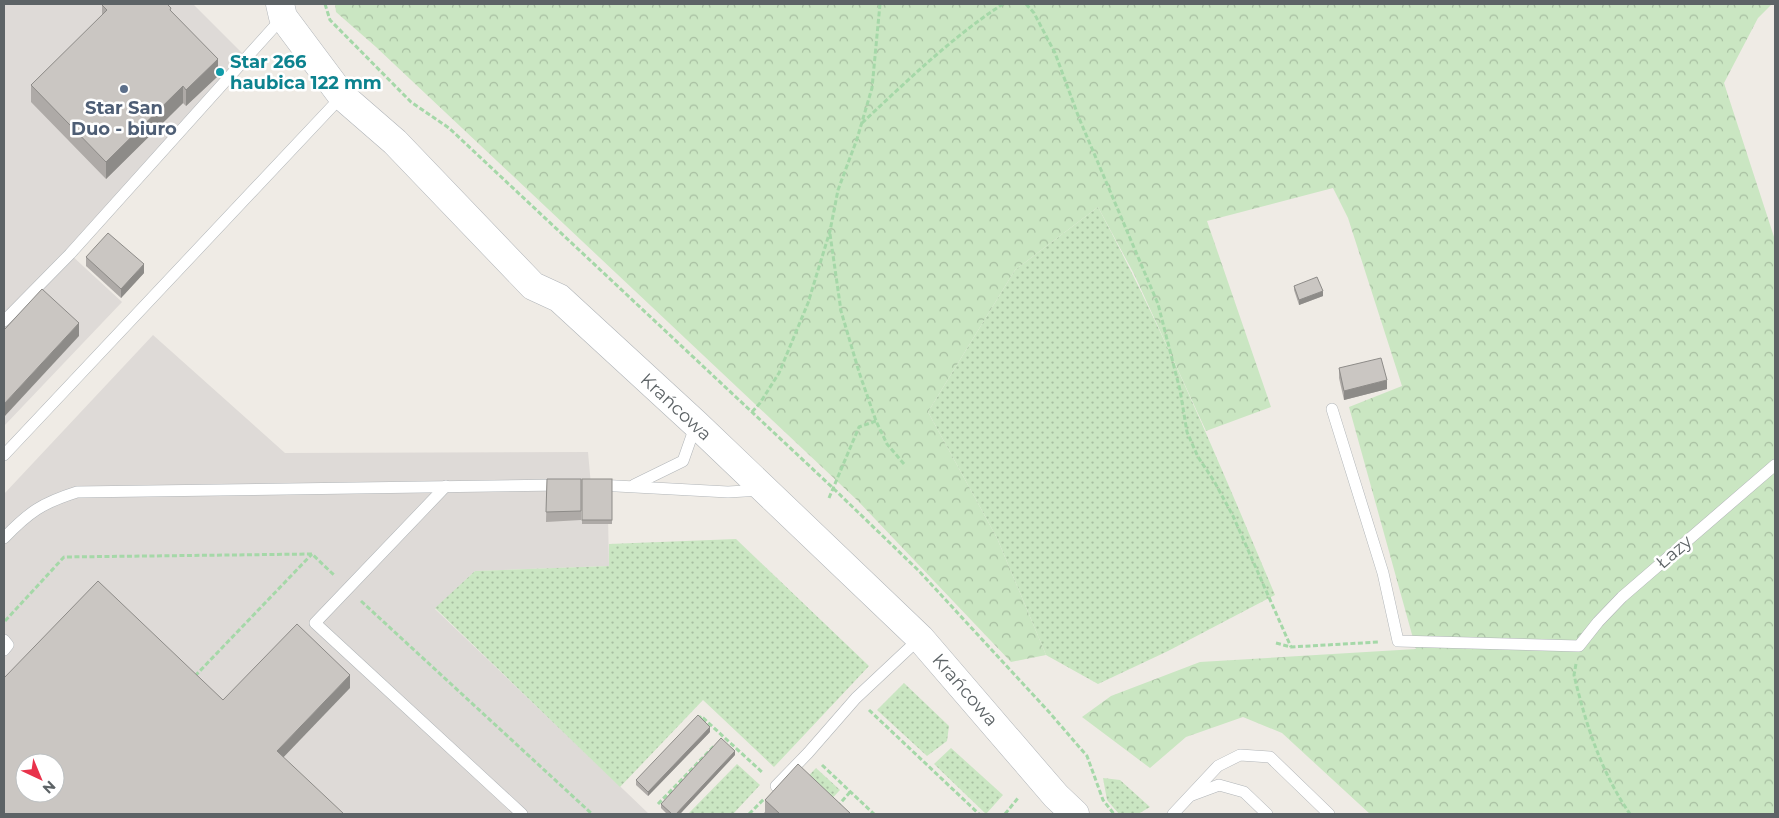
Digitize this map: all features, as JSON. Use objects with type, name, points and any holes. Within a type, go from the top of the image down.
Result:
[{"type":"street","name":"Krańcowa","points":[[281,10],[342,96],[395,142],[533,286],[559,298],[696,424],[920,638],[1056,796],[1075,814]]},
{"type":"lane","points":[[4,321],[70,254],[281,10]]},
{"type":"lane","points":[[4,455],[342,96]]},
{"type":"lane","points":[[1332,409],[1383,573],[1398,640],[1579,646]]},
{"type":"lane","points":[[633,486],[683,461],[696,424]]},
{"type":"lane","name":"Łazy","points":[[1579,646],[1598,622],[1622,597],[1775,465]]},
{"type":"lane","points":[[4,538],[24,516],[53,499],[77,492],[571,485]]},
{"type":"lane","points":[[591,485],[728,492],[764,490]]},
{"type":"lane","points":[[446,486],[315,623],[522,814]]},
{"type":"lane","points":[[776,786],[856,698],[920,638]]},
{"type":"lane","points":[[4,640],[8,645],[4,650]]},
{"type":"lane","points":[[1173,814],[1218,766],[1240,755],[1270,757],[1329,814]]},
{"type":"lane","points":[[1188,797],[1219,785],[1244,792],[1267,814]]},
{"type":"path","points":[[325,4],[330,20],[411,102],[449,128],[834,489],[918,571],[1049,712],[1087,756],[1103,800],[1114,814]]},
{"type":"path","points":[[752,412],[779,373],[808,303],[830,231],[838,190],[862,123],[872,88],[880,4]]},
{"type":"path","points":[[862,123],[925,65],[978,20],[1003,4]]},
{"type":"path","points":[[1026,4],[1034,13],[1055,53],[1079,118],[1158,304],[1182,398],[1187,432],[1198,457],[1214,481],[1233,516],[1291,647]]},
{"type":"path","points":[[830,231],[841,311],[859,372],[876,420],[887,444],[904,464]]},
{"type":"path","points":[[829,498],[859,427],[876,420]]},
{"type":"path","points":[[4,622],[64,557],[312,554],[329,570]]},
{"type":"path","points":[[190,682],[312,554]]},
{"type":"path","points":[[381,619],[592,814]]},
{"type":"path","points":[[1276,643],[1291,647],[1398,640]]},
{"type":"path","points":[[1579,646],[1574,675],[1592,740],[1604,770],[1630,814]]},
{"type":"path","points":[[856,698],[980,814]]},
{"type":"path","points":[[695,723],[701,716],[776,786]]},
{"type":"path","points":[[658,804],[723,736]]},
{"type":"path","points":[[808,753],[874,814]]},
{"type":"path","points":[[832,813],[850,792]]},
{"type":"path","points":[[1004,814],[1018,798]]},
{"type":"shaded area","points":[[4,4],[193,4],[243,54],[70,254],[122,302],[4,426]]},
{"type":"shaded area","points":[[153,335],[285,453],[588,452],[591,485],[608,517],[609,566],[475,571],[435,609],[649,814],[4,814],[4,494]]},
{"type":"green space","points":[[335,4],[1772,4],[1758,18],[1724,83],[1775,240],[1775,814],[1370,814],[1282,733],[1243,717],[1186,737],[1150,768],[1082,717],[1111,696],[1200,662],[1416,649],[1349,407],[1402,386],[1348,218],[1333,188],[1207,221],[1271,407],[1206,431],[1134,274],[1098,207],[1015,270],[928,412],[997,538],[1046,655],[1011,662],[857,500],[376,47],[336,12]]},
{"type":"green space","points":[[1098,207],[1123,254],[1169,351],[1275,595],[1168,651],[1098,684],[1046,655],[997,538],[928,412],[1015,270]]},
{"type":"green space","points":[[736,539],[869,666],[774,767],[703,700],[620,787],[435,608],[475,571],[609,566],[609,544]]},
{"type":"green space","points":[[904,683],[949,726],[947,741],[927,756],[877,710]]},
{"type":"green space","points":[[951,748],[1003,795],[986,814],[934,764]]},
{"type":"green space","points":[[737,764],[760,785],[733,814],[688,814]]},
{"type":"green space","points":[[816,768],[840,790],[825,806],[801,784]]},
{"type":"green space","points":[[1103,778],[1120,780],[1150,807],[1138,814],[1119,814],[1107,800]]},
{"type":"building","name":"Star San Duo - biuro","points":[[103,4],[167,4],[171,8],[170,10],[218,59],[186,90],[183,86],[106,162],[31,85],[107,10]]},
{"type":"building","points":[[108,233],[144,264],[121,289],[86,257]]},
{"type":"building","points":[[1317,277],[1323,291],[1299,300],[1294,286]]},
{"type":"building","points":[[42,289],[79,323],[4,404],[4,330]]},
{"type":"building","points":[[1381,358],[1387,380],[1344,391],[1339,368]]},
{"type":"building","points":[[547,479],[581,479],[581,511],[546,512]]},
{"type":"building","points":[[582,479],[612,479],[612,520],[582,520]]},
{"type":"building","points":[[98,581],[223,700],[297,624],[350,675],[277,751],[344,814],[4,814],[4,678]]},
{"type":"building","points":[[698,715],[710,727],[648,792],[636,780]]},
{"type":"building","points":[[721,738],[735,751],[676,814],[672,814],[661,804]]},
{"type":"building","points":[[798,764],[851,814],[780,814],[765,800]]},
{"type":"place","name":"Star 266 haubica 122 mm","points":[[220,72]]},
{"type":"place","name":"Star San Duo - biuro","points":[[124,89]]}]
